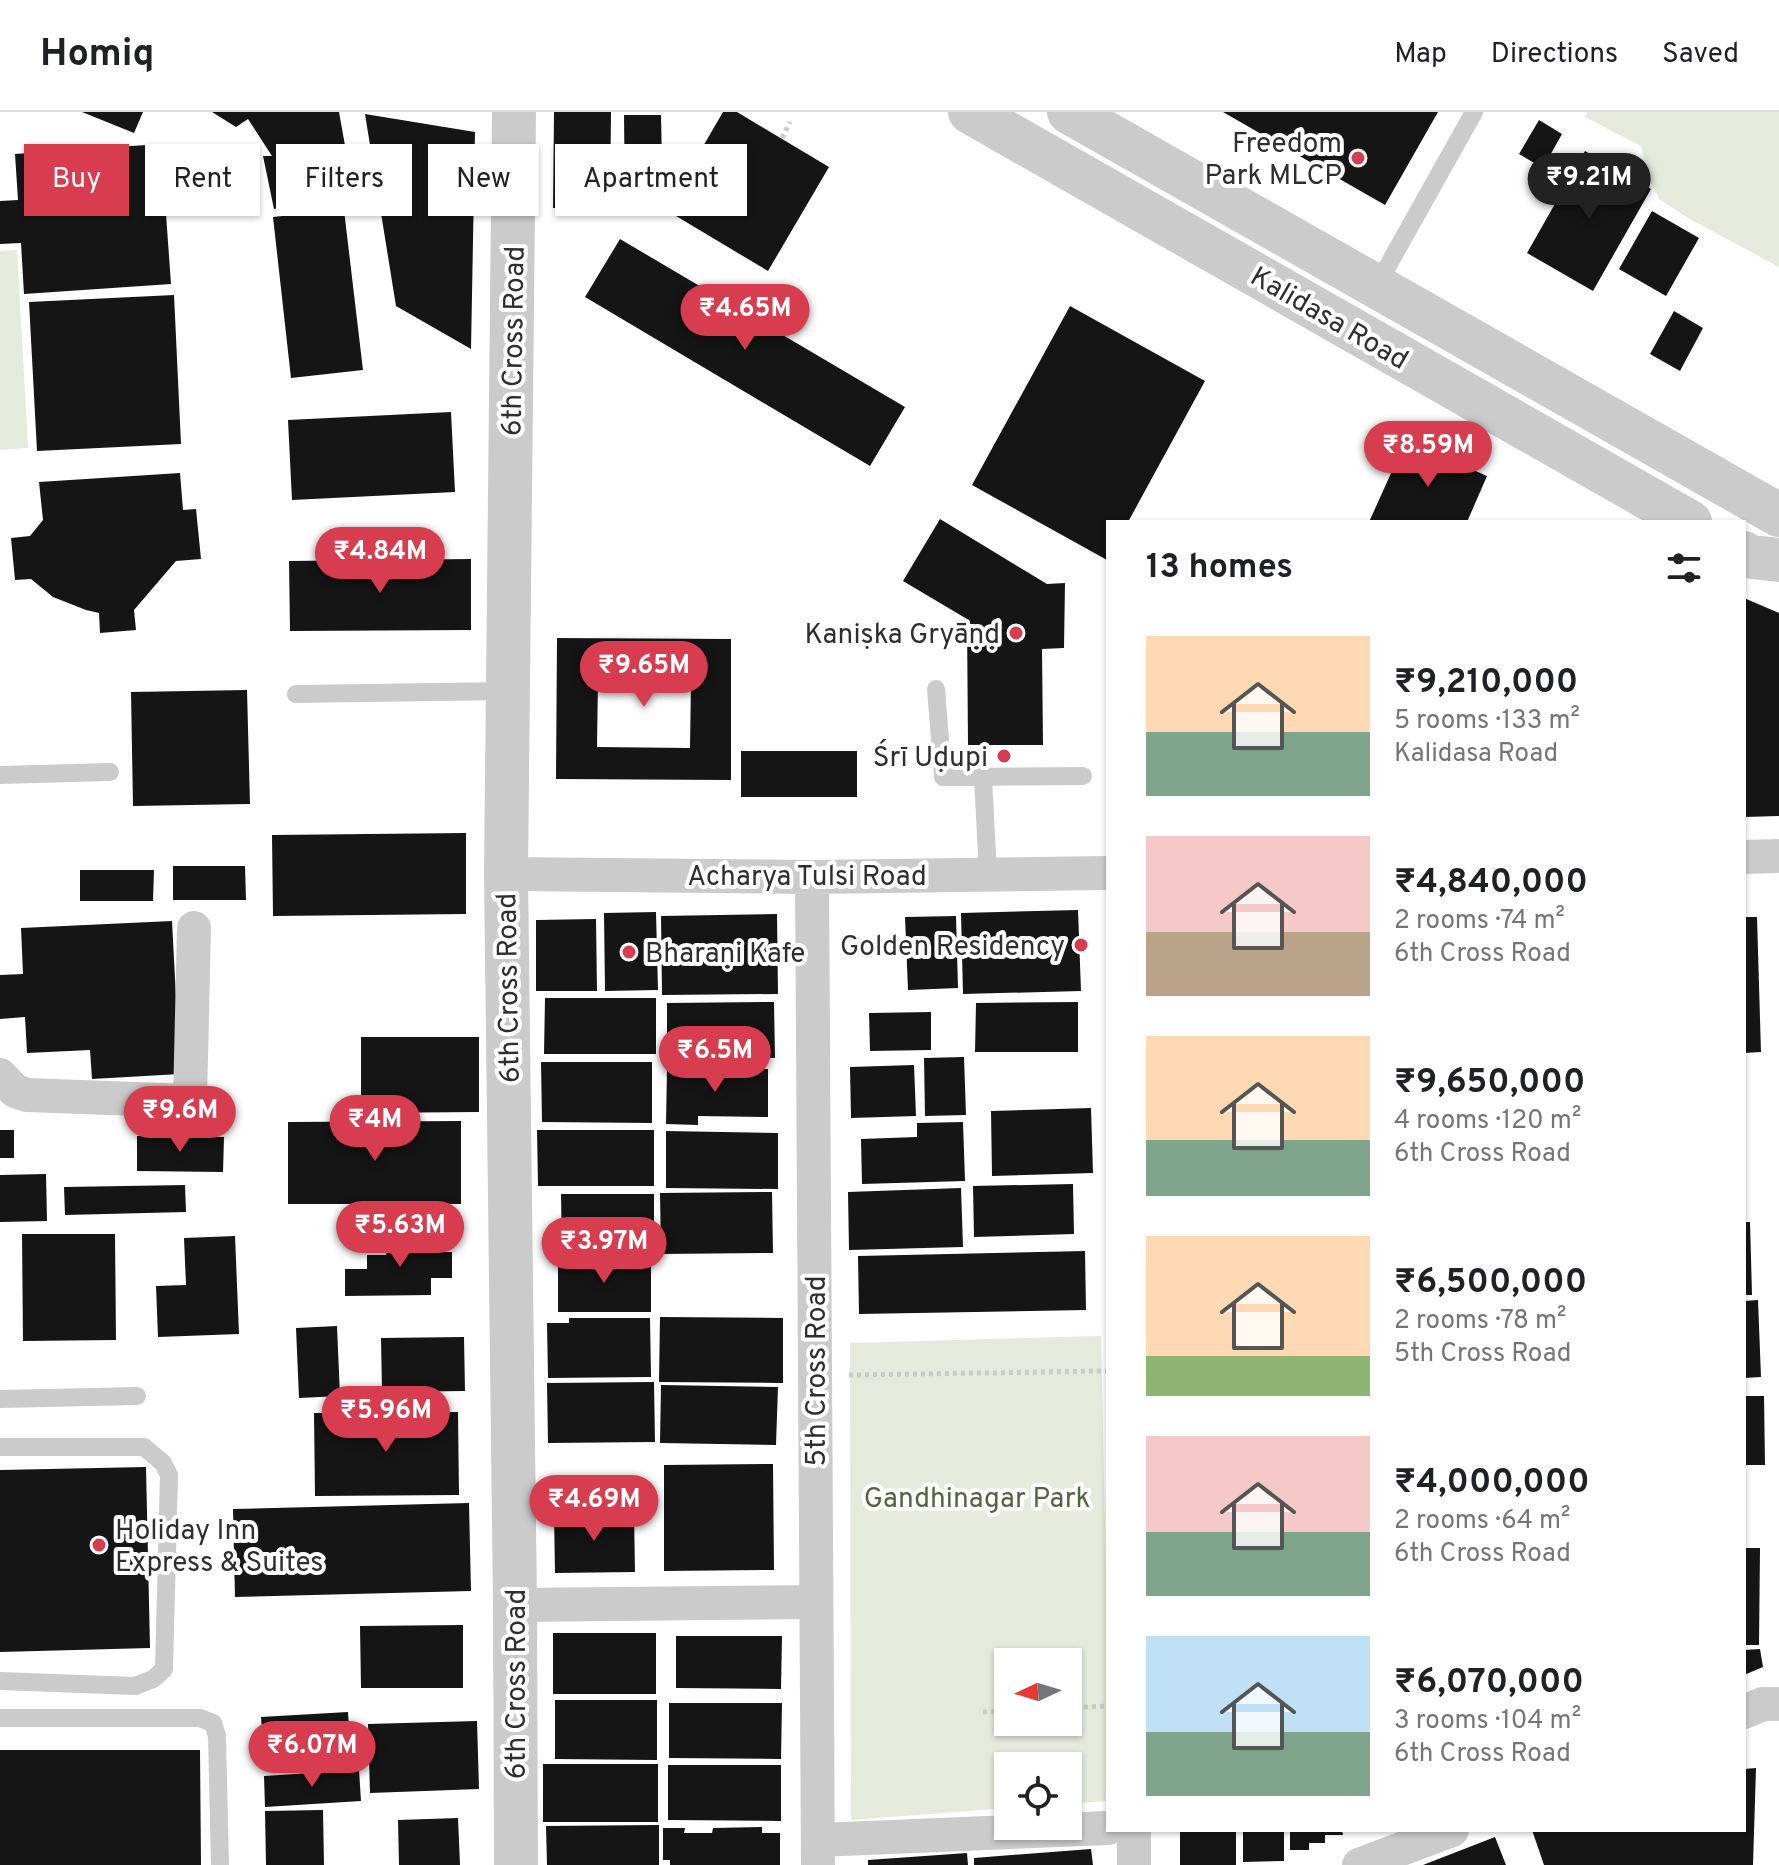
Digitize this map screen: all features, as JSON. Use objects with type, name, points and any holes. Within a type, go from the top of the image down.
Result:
[{"type":"street","name":"6th Cross Road","points":[[514,112],[506,874],[516,1865]]},
{"type":"street","name":"Kalidasa Road","points":[[970,112],[1686,520]]},
{"type":"street","name":"Kalidasa Road","points":[[1069,112],[1779,515]]},
{"type":"street","points":[[1318,310],[1359,277]]},
{"type":"street","points":[[1746,554],[1779,560]]},
{"type":"street","points":[[1746,857],[1779,856]]},
{"type":"street","name":"Acharya Tulsi Road","points":[[506,874],[812,877],[1106,873]]},
{"type":"street","name":"5th Cross Road","points":[[812,877],[818,1853]]},
{"type":"street","points":[[0,1075],[15,1091],[27,1095],[190,1101],[194,928]]},
{"type":"street","points":[[515,1605],[816,1602]]},
{"type":"street","points":[[1746,1711],[1763,1704],[1779,1704]]},
{"type":"street","points":[[818,1853],[1106,1828]]},
{"type":"street","points":[[1134,1832],[1134,1865]]},
{"type":"street","points":[[1359,1865],[1447,1832]]},
{"type":"lane","points":[[1359,277],[1474,112]]},
{"type":"lane","points":[[936,689],[943,777],[1083,776]]},
{"type":"lane","points":[[296,694],[508,691]]},
{"type":"lane","points":[[0,775],[110,772]]},
{"type":"lane","points":[[983,778],[988,874]]},
{"type":"lane","points":[[0,1399],[137,1396]]},
{"type":"lane","points":[[0,1447],[144,1447],[163,1463],[169,1475],[164,1669],[153,1679],[135,1686],[0,1681]]},
{"type":"lane","points":[[0,1718],[200,1718],[213,1723],[217,1736],[220,1865]]},
{"type":"path","points":[[782,138],[790,122]]},
{"type":"path","points":[[815,1375],[1106,1371]]},
{"type":"path","points":[[1082,1707],[1106,1706]]},
{"type":"path","points":[[983,1712],[994,1712]]},
{"type":"green space","points":[[1587,112],[1779,112],[1779,267],[1659,199],[1648,176],[1641,146],[1585,117]]},
{"type":"green space","points":[[17,250],[28,448],[0,450],[0,251]]},
{"type":"green space","name":"Gandhinagar Park","points":[[1101,1336],[1106,1572],[1106,1801],[1082,1803],[1082,1752],[994,1752],[994,1809],[851,1820],[850,1343]]},
{"type":"building","points":[[82,112],[143,112],[134,133]]},
{"type":"building","points":[[212,112],[339,112],[345,144],[276,144],[274,209],[263,156],[272,156],[248,119],[236,127]]},
{"type":"building","points":[[554,112],[611,112],[611,144],[555,144],[553,208]]},
{"type":"building","points":[[723,112],[737,112],[829,167],[768,271],[676,216],[747,216],[747,144],[704,144]]},
{"type":"building","name":"Freedom Park MLCP","points":[[1223,112],[1438,112],[1385,205]]},
{"type":"building","points":[[365,114],[475,132],[475,144],[428,144],[428,216],[473,216],[471,349],[396,306],[381,216],[412,216],[412,144],[370,144]]},
{"type":"building","points":[[624,115],[661,115],[662,144],[624,144]]},
{"type":"building","points":[[1539,120],[1562,134],[1543,168],[1519,154]]},
{"type":"building","points":[[145,145],[145,216],[166,216],[171,284],[24,294],[21,243],[0,244],[0,201],[18,200],[15,154],[24,153],[24,216],[129,216],[129,146]]},
{"type":"building","points":[[1585,151],[1651,189],[1593,291],[1527,253]]},
{"type":"building","points":[[1652,211],[1699,238],[1666,296],[1619,269]]},
{"type":"building","points":[[345,216],[363,370],[291,378],[273,217]]},
{"type":"building","points":[[620,239],[905,407],[870,466],[585,297]]},
{"type":"building","points":[[174,295],[181,444],[37,451],[29,302]]},
{"type":"building","points":[[1070,306],[1205,381],[1129,520],[1106,520],[1106,559],[972,485]]},
{"type":"building","points":[[1674,311],[1703,328],[1680,371],[1650,354]]},
{"type":"building","points":[[451,412],[455,492],[292,500],[288,420]]},
{"type":"building","points":[[1406,440],[1487,476],[1468,520],[1370,520]]},
{"type":"building","points":[[180,473],[183,510],[196,509],[201,559],[176,561],[134,610],[136,630],[100,633],[99,613],[53,597],[31,579],[15,580],[11,538],[30,536],[43,520],[39,482]]},
{"type":"building","name":"Kaniṣka Gryāṇḍ","points":[[940,519],[1047,584],[1065,583],[1064,648],[1042,649],[1043,745],[968,745],[967,619],[903,581]]},
{"type":"building","points":[[471,559],[471,630],[290,631],[289,561]]},
{"type":"building","points":[[1746,599],[1779,613],[1779,816],[1746,817]]},
{"type":"building","points":[[557,638],[731,639],[731,780],[556,779]],"holes":[[[598,679],[691,679],[690,748],[597,747]]]},
{"type":"building","points":[[247,690],[250,804],[133,806],[131,692]]},
{"type":"building","points":[[741,751],[857,751],[857,797],[741,797]]},
{"type":"building","points":[[466,833],[466,914],[273,916],[272,835]]},
{"type":"building","points":[[173,866],[245,866],[246,900],[173,900]]},
{"type":"building","points":[[80,870],[154,870],[153,901],[80,901]]},
{"type":"building","points":[[1078,910],[1081,991],[963,994],[961,913]]},
{"type":"building","points":[[656,912],[658,990],[605,991],[604,913]]},
{"type":"building","points":[[777,914],[778,994],[662,995],[661,916]]},
{"type":"building","points":[[956,916],[958,988],[908,990],[905,917]]},
{"type":"building","points":[[1746,917],[1757,917],[1761,1052],[1746,1053]]},
{"type":"building","points":[[596,919],[597,991],[536,991],[536,920]]},
{"type":"building","points":[[172,921],[180,1074],[92,1079],[90,1050],[27,1053],[25,1017],[0,1019],[0,975],[23,974],[21,928]]},
{"type":"building","points":[[545,998],[656,998],[656,1054],[544,1054]]},
{"type":"building","points":[[774,1002],[775,1058],[667,1059],[667,1003]]},
{"type":"building","points":[[1078,1002],[1078,1052],[975,1052],[976,1003]]},
{"type":"building","points":[[931,1012],[931,1050],[870,1051],[869,1013]]},
{"type":"building","points":[[361,1037],[479,1037],[479,1112],[361,1113]]},
{"type":"building","points":[[964,1057],[966,1115],[925,1116],[924,1058]]},
{"type":"building","points":[[541,1062],[652,1062],[652,1123],[542,1122]]},
{"type":"building","points":[[914,1065],[916,1116],[851,1118],[850,1067]]},
{"type":"building","points":[[667,1068],[768,1069],[768,1117],[698,1116],[698,1125],[666,1124]]},
{"type":"building","points":[[1091,1108],[1093,1173],[992,1176],[991,1111]]},
{"type":"building","points":[[461,1121],[461,1204],[288,1204],[288,1122]]},
{"type":"building","points":[[963,1122],[965,1181],[862,1184],[861,1139],[917,1137],[917,1123]]},
{"type":"building","points":[[0,1130],[14,1130],[14,1158],[0,1158]]},
{"type":"building","points":[[537,1130],[654,1130],[654,1186],[538,1186]]},
{"type":"building","points":[[666,1131],[778,1133],[778,1189],[666,1188]]},
{"type":"building","points":[[137,1136],[224,1137],[223,1172],[137,1171]]},
{"type":"building","points":[[46,1174],[47,1221],[0,1222],[0,1175]]},
{"type":"building","points":[[1073,1184],[1074,1234],[974,1237],[973,1186]]},
{"type":"building","points":[[185,1185],[186,1212],[65,1215],[64,1187]]},
{"type":"building","points":[[961,1188],[963,1247],[849,1250],[848,1192]]},
{"type":"building","points":[[772,1192],[773,1253],[661,1254],[660,1193]]},
{"type":"building","points":[[561,1194],[654,1194],[654,1252],[562,1252]]},
{"type":"building","points":[[1746,1222],[1750,1222],[1752,1295],[1746,1295]]},
{"type":"building","points":[[22,1234],[115,1234],[116,1340],[23,1341]]},
{"type":"building","points":[[386,1234],[431,1234],[431,1252],[452,1252],[452,1278],[431,1278],[431,1295],[345,1296],[345,1269],[367,1269],[367,1255],[386,1255]]},
{"type":"building","points":[[235,1236],[239,1334],[158,1337],[156,1286],[186,1285],[184,1238]]},
{"type":"building","points":[[1085,1251],[1086,1310],[859,1314],[858,1256]]},
{"type":"building","points":[[558,1258],[651,1258],[651,1312],[558,1312]]},
{"type":"building","points":[[1758,1300],[1761,1377],[1746,1378],[1746,1301]]},
{"type":"building","points":[[660,1317],[783,1318],[783,1383],[659,1382]]},
{"type":"building","points":[[569,1318],[650,1318],[651,1377],[548,1378],[547,1323],[569,1323]]},
{"type":"building","points":[[337,1326],[340,1396],[299,1398],[296,1328]]},
{"type":"building","points":[[464,1337],[465,1391],[382,1392],[381,1338]]},
{"type":"building","points":[[654,1382],[655,1442],[548,1443],[547,1383]]},
{"type":"building","points":[[661,1385],[778,1387],[776,1445],[660,1443]]},
{"type":"building","points":[[1746,1396],[1764,1396],[1765,1465],[1746,1465]]},
{"type":"building","points":[[458,1412],[459,1495],[315,1496],[314,1413]]},
{"type":"building","points":[[773,1464],[774,1570],[664,1571],[664,1465]]},
{"type":"building","points":[[146,1467],[150,1648],[0,1652],[0,1470]]},
{"type":"building","points":[[469,1503],[471,1591],[235,1597],[233,1509]]},
{"type":"building","points":[[634,1513],[635,1572],[555,1573],[554,1514]]},
{"type":"building","points":[[1746,1548],[1760,1548],[1759,1645],[1746,1645]]},
{"type":"building","points":[[463,1625],[463,1688],[361,1688],[360,1626]]},
{"type":"building","points":[[553,1633],[656,1633],[656,1694],[553,1694]]},
{"type":"building","points":[[676,1636],[782,1636],[781,1689],[676,1688]]},
{"type":"building","points":[[1760,1649],[1763,1667],[1746,1674],[1746,1650]]},
{"type":"building","points":[[555,1700],[657,1700],[657,1760],[555,1759]]},
{"type":"building","points":[[669,1703],[782,1703],[781,1759],[669,1758]]},
{"type":"building","points":[[348,1712],[351,1761],[265,1766],[261,1717]]},
{"type":"building","points":[[477,1721],[479,1789],[370,1793],[368,1724]]},
{"type":"building","points":[[0,1750],[200,1750],[201,1865],[0,1865]]},
{"type":"building","points":[[543,1764],[658,1764],[658,1822],[543,1822]]},
{"type":"building","points":[[668,1765],[781,1765],[781,1821],[668,1820]]},
{"type":"building","points":[[1756,1768],[1753,1865],[1544,1865],[1533,1832],[1746,1832],[1746,1769]]},
{"type":"building","points":[[359,1770],[361,1801],[265,1807],[264,1776]]},
{"type":"building","points":[[323,1810],[324,1865],[266,1865],[265,1811]]},
{"type":"building","points":[[458,1818],[460,1865],[399,1865],[398,1820]]},
{"type":"building","points":[[659,1825],[659,1865],[547,1865],[546,1826]]},
{"type":"building","points":[[762,1827],[762,1833],[780,1833],[780,1865],[670,1865],[670,1860],[663,1860],[663,1828],[685,1828],[684,1833],[712,1833],[713,1828]]},
{"type":"building","points":[[1180,1832],[1236,1832],[1236,1865],[1180,1865]]},
{"type":"building","points":[[1243,1832],[1284,1832],[1284,1861],[1243,1862]]},
{"type":"building","points":[[1290,1832],[1342,1832],[1343,1835],[1325,1835],[1325,1843],[1309,1843],[1309,1850],[1290,1850]]},
{"type":"building","points":[[1495,1837],[1506,1865],[1423,1865]]},
{"type":"building","points":[[1091,1849],[1093,1865],[974,1865],[974,1858]]},
{"type":"building","points":[[967,1853],[968,1865],[868,1865],[868,1860]]},
{"type":"place","name":"Freedom Park MLCP","points":[[1358,158]]},
{"type":"place","name":"Kaniṣka Gryāṇḍ","points":[[1016,633]]},
{"type":"place","name":"Śrī Uḍupi","points":[[1004,756]]},
{"type":"place","name":"Golden Residency","points":[[1081,945]]},
{"type":"place","name":"Bharaṇi Kafe","points":[[629,952]]},
{"type":"place","name":"Holiday Inn Express & Suites","points":[[99,1545]]}]
